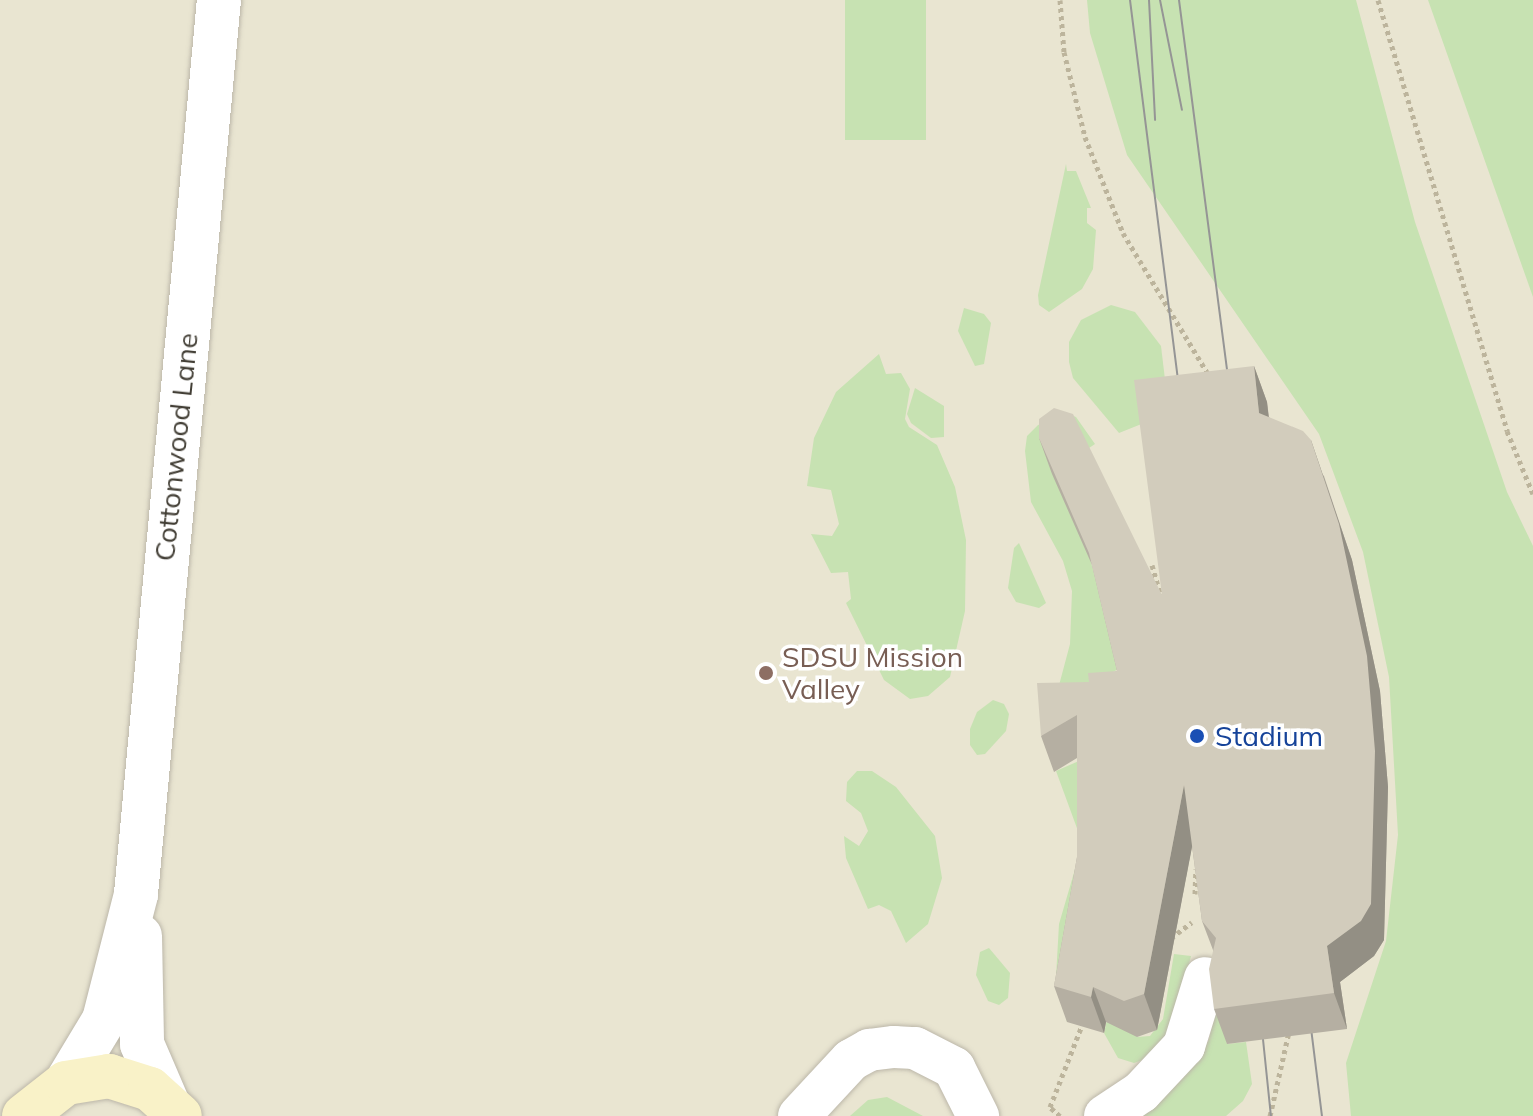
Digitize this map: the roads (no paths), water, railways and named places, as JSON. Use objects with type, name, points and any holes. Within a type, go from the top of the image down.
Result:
[{"type":"main road","points":[[18,1112],[66,1083],[109,1076],[150,1089],[174,1109]]},
{"type":"street","name":"Cottonwood Lane","points":[[66,1083],[104,1020],[136,894],[219,0]]},
{"type":"street","name":"Cottonwood Lane","points":[[136,894],[143,964],[142,1044],[174,1109]]},
{"type":"street","points":[[1105,1116],[1141,1092],[1184,1046],[1205,978]]},
{"type":"street","points":[[799,1116],[851,1060],[869,1050],[894,1047],[915,1048],[954,1068],[978,1116]]},
{"type":"tram line","points":[[1130,0],[1180,397]]},
{"type":"tram line","points":[[1149,0],[1155,120]]},
{"type":"tram line","points":[[1160,0],[1182,110]]},
{"type":"tram line","points":[[1179,0],[1230,393]]},
{"type":"tram line","points":[[1309,1012],[1322,1116]]},
{"type":"tram line","points":[[1261,1020],[1271,1116]]},
{"type":"place","name":"SDSU Mission Valley","points":[[766,673]]},
{"type":"place","name":"Stadium","points":[[1197,736]]}]
